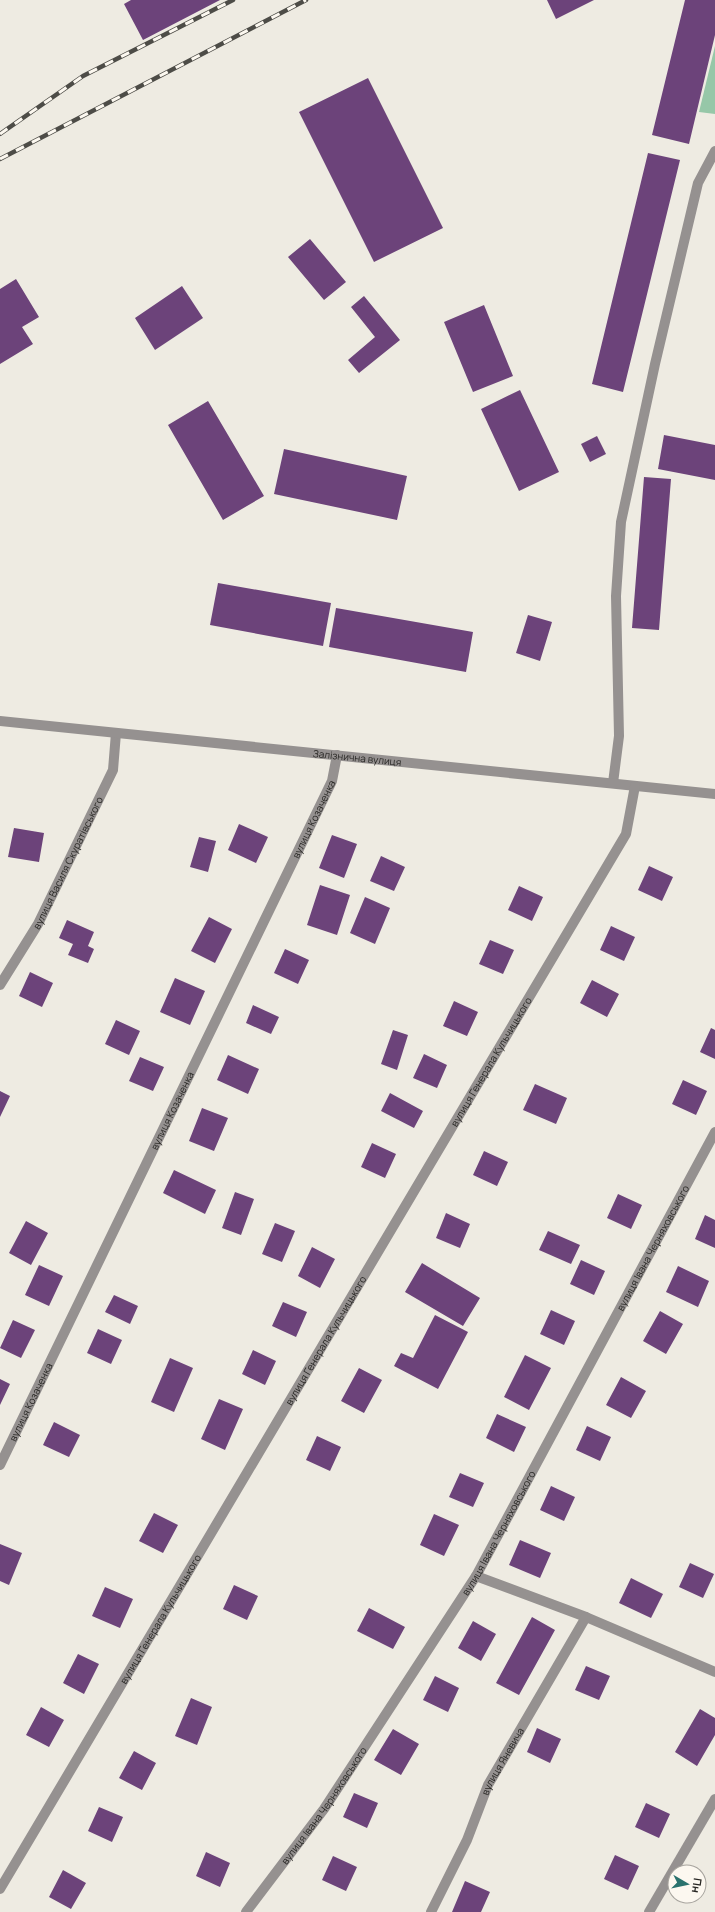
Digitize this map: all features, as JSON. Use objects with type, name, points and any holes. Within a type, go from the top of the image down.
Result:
[{"type":"street","points":[[613,783],[619,736],[616,596],[621,522],[655,364],[698,183],[715,151]]},
{"type":"street","name":"Залізнична вулиця","points":[[0,721],[715,794]]},
{"type":"street","name":"вулиця Василя Скуратівського","points":[[0,985],[38,924],[113,770],[116,733]]},
{"type":"street","name":"вулиця Козаченка","points":[[0,1464],[332,781],[337,755]]},
{"type":"street","name":"вулиця Генерала Кульчицького","points":[[0,1889],[626,834],[635,786]]},
{"type":"street","name":"вулиця Івана Черняховського","points":[[246,1912],[324,1809],[476,1576],[715,1132]]},
{"type":"street","points":[[476,1576],[586,1617],[715,1672]]},
{"type":"street","name":"вулиця Яневича","points":[[431,1912],[467,1840],[488,1785],[586,1617]]},
{"type":"street","points":[[649,1912],[715,1799]]},
{"type":"green space","points":[[715,46],[715,114],[699,112]]},
{"type":"building","points":[[131,0],[220,0],[143,40],[124,4]]},
{"type":"building","points":[[547,0],[594,0],[556,19]]},
{"type":"building","points":[[685,0],[715,0],[715,35],[689,144],[652,135]]},
{"type":"building","points":[[368,78],[443,228],[374,262],[299,112]]},
{"type":"building","points":[[648,153],[680,160],[623,392],[592,384]]},
{"type":"building","points":[[310,239],[346,282],[324,300],[288,257]]},
{"type":"building","points":[[16,279],[39,317],[22,327],[33,344],[0,364],[0,289]]},
{"type":"building","points":[[182,286],[203,318],[155,350],[135,318]]},
{"type":"building","points":[[364,296],[400,340],[359,373],[348,360],[375,337],[351,307]]},
{"type":"building","points":[[484,305],[513,376],[473,392],[444,322]]},
{"type":"building","points":[[520,390],[559,472],[519,491],[481,409]]},
{"type":"building","points":[[208,401],[264,496],[223,520],[168,425]]},
{"type":"building","points":[[664,435],[715,445],[715,480],[658,469]]},
{"type":"building","points":[[597,436],[606,454],[590,462],[581,444]]},
{"type":"building","points":[[284,449],[407,476],[397,520],[274,494]]},
{"type":"building","points":[[644,477],[671,479],[659,630],[632,628]]},
{"type":"building","points":[[218,583],[331,603],[323,646],[210,625]]},
{"type":"building","points":[[336,608],[473,632],[466,672],[329,647]]},
{"type":"building","points":[[528,615],[552,622],[540,661],[516,653]]},
{"type":"building","points":[[239,824],[268,837],[256,863],[228,850]]},
{"type":"building","points":[[14,828],[44,833],[39,862],[8,857]]},
{"type":"building","points":[[332,835],[357,844],[344,878],[319,868]]},
{"type":"building","points":[[199,837],[216,841],[208,872],[190,867]]},
{"type":"building","points":[[381,856],[405,867],[394,891],[370,881]]},
{"type":"building","points":[[649,866],[673,877],[662,901],[638,890]]},
{"type":"building","points":[[320,885],[350,895],[337,935],[307,925]]},
{"type":"building","points":[[519,886],[543,897],[532,921],[508,910]]},
{"type":"building","points":[[365,897],[390,908],[375,944],[350,933]]},
{"type":"building","points":[[209,917],[232,929],[215,963],[191,951]]},
{"type":"building","points":[[67,920],[94,932],[88,946],[94,949],[88,963],[68,955],[73,944],[59,938]]},
{"type":"building","points":[[611,926],[635,937],[624,961],[600,950]]},
{"type":"building","points":[[490,940],[514,950],[503,974],[479,964]]},
{"type":"building","points":[[285,949],[309,960],[298,984],[274,973]]},
{"type":"building","points":[[30,972],[53,983],[42,1007],[19,996]]},
{"type":"building","points":[[175,978],[205,991],[190,1025],[160,1012]]},
{"type":"building","points":[[592,980],[619,994],[607,1017],[580,1003]]},
{"type":"building","points":[[454,1001],[478,1012],[467,1036],[443,1026]]},
{"type":"building","points":[[253,1005],[279,1017],[271,1034],[246,1023]]},
{"type":"building","points":[[116,1020],[140,1031],[129,1055],[105,1044]]},
{"type":"building","points":[[711,1028],[715,1030],[715,1059],[700,1052]]},
{"type":"building","points":[[393,1030],[408,1035],[397,1070],[381,1064]]},
{"type":"building","points":[[424,1054],[447,1065],[437,1088],[413,1078]]},
{"type":"building","points":[[228,1055],[259,1069],[248,1094],[217,1080]]},
{"type":"building","points":[[140,1057],[164,1067],[153,1091],[129,1081]]},
{"type":"building","points":[[683,1080],[707,1091],[696,1115],[672,1104]]},
{"type":"building","points":[[535,1084],[567,1098],[556,1124],[523,1110]]},
{"type":"building","points":[[0,1091],[10,1096],[0,1117]]},
{"type":"building","points":[[390,1093],[423,1111],[414,1128],[381,1111]]},
{"type":"building","points":[[202,1108],[228,1118],[214,1151],[189,1141]]},
{"type":"building","points":[[372,1143],[396,1154],[385,1178],[361,1167]]},
{"type":"building","points":[[484,1151],[508,1162],[497,1186],[473,1175]]},
{"type":"building","points":[[174,1170],[216,1190],[205,1214],[163,1193]]},
{"type":"building","points":[[235,1192],[254,1199],[241,1235],[222,1228]]},
{"type":"building","points":[[618,1194],[642,1205],[631,1229],[607,1218]]},
{"type":"building","points":[[446,1213],[470,1224],[460,1248],[436,1238]]},
{"type":"building","points":[[705,1215],[715,1220],[715,1248],[695,1239]]},
{"type":"building","points":[[26,1221],[48,1233],[31,1265],[9,1253]]},
{"type":"building","points":[[275,1223],[295,1231],[282,1262],[262,1254]]},
{"type":"building","points":[[548,1231],[580,1245],[571,1264],[539,1250]]},
{"type":"building","points":[[312,1247],[335,1259],[320,1288],[298,1276]]},
{"type":"building","points":[[581,1260],[605,1271],[594,1295],[570,1284]]},
{"type":"building","points":[[422,1263],[480,1298],[463,1326],[405,1292]]},
{"type":"building","points":[[39,1265],[63,1276],[49,1306],[25,1295]]},
{"type":"building","points":[[678,1266],[709,1281],[698,1307],[666,1292]]},
{"type":"building","points":[[114,1295],[138,1306],[130,1324],[105,1312]]},
{"type":"building","points":[[283,1302],[307,1312],[296,1337],[272,1326]]},
{"type":"building","points":[[551,1310],[575,1321],[564,1345],[540,1334]]},
{"type":"building","points":[[660,1311],[683,1324],[666,1354],[643,1341]]},
{"type":"building","points":[[435,1315],[468,1332],[438,1389],[394,1366],[401,1353],[413,1358]]},
{"type":"building","points":[[13,1320],[35,1330],[21,1358],[0,1348]]},
{"type":"building","points":[[98,1329],[122,1340],[111,1364],[87,1353]]},
{"type":"building","points":[[253,1350],[276,1361],[265,1385],[242,1374]]},
{"type":"building","points":[[525,1355],[551,1368],[529,1410],[504,1397]]},
{"type":"building","points":[[170,1358],[193,1368],[174,1412],[151,1402]]},
{"type":"building","points":[[359,1368],[382,1380],[364,1413],[341,1401]]},
{"type":"building","points":[[621,1377],[646,1391],[631,1418],[606,1405]]},
{"type":"building","points":[[0,1379],[10,1384],[0,1405]]},
{"type":"building","points":[[219,1399],[243,1409],[225,1450],[201,1439]]},
{"type":"building","points":[[497,1414],[526,1427],[514,1452],[486,1438]]},
{"type":"building","points":[[54,1422],[80,1435],[69,1457],[43,1445]]},
{"type":"building","points":[[587,1426],[611,1437],[600,1461],[576,1450]]},
{"type":"building","points":[[317,1436],[341,1447],[330,1471],[306,1460]]},
{"type":"building","points":[[460,1473],[484,1483],[473,1507],[449,1497]]},
{"type":"building","points":[[551,1486],[575,1497],[564,1521],[540,1510]]},
{"type":"building","points":[[154,1513],[178,1525],[163,1553],[139,1541]]},
{"type":"building","points":[[434,1514],[459,1525],[444,1556],[420,1545]]},
{"type":"building","points":[[520,1540],[551,1553],[540,1578],[509,1565]]},
{"type":"building","points":[[0,1544],[22,1553],[9,1585],[0,1581]]},
{"type":"building","points":[[690,1563],[714,1574],[703,1598],[679,1587]]},
{"type":"building","points":[[631,1578],[663,1594],[651,1618],[619,1603]]},
{"type":"building","points":[[234,1585],[258,1596],[247,1620],[223,1609]]},
{"type":"building","points":[[105,1587],[133,1599],[120,1628],[92,1616]]},
{"type":"building","points":[[369,1608],[405,1627],[393,1649],[357,1631]]},
{"type":"building","points":[[532,1617],[555,1630],[519,1695],[496,1683]]},
{"type":"building","points":[[473,1621],[496,1634],[481,1661],[458,1648]]},
{"type":"building","points":[[78,1654],[99,1664],[84,1694],[63,1683]]},
{"type":"building","points":[[586,1666],[610,1676],[599,1700],[575,1690]]},
{"type":"building","points":[[435,1676],[459,1688],[448,1712],[423,1700]]},
{"type":"building","points":[[191,1698],[212,1707],[197,1745],[175,1736]]},
{"type":"building","points":[[41,1707],[64,1720],[49,1747],[26,1735]]},
{"type":"building","points":[[700,1709],[715,1718],[715,1735],[697,1766],[675,1752]]},
{"type":"building","points":[[537,1728],[561,1739],[550,1763],[527,1752]]},
{"type":"building","points":[[393,1729],[419,1744],[401,1775],[374,1760]]},
{"type":"building","points":[[134,1751],[156,1763],[142,1790],[119,1778]]},
{"type":"building","points":[[354,1793],[378,1803],[367,1828],[343,1817]]},
{"type":"building","points":[[646,1803],[670,1814],[659,1838],[635,1827]]},
{"type":"building","points":[[99,1807],[123,1817],[112,1842],[88,1831]]},
{"type":"building","points":[[206,1852],[230,1863],[220,1887],[196,1876]]},
{"type":"building","points":[[615,1855],[639,1866],[628,1890],[604,1879]]},
{"type":"building","points":[[333,1856],[357,1867],[346,1891],[322,1880]]},
{"type":"building","points":[[63,1870],[86,1883],[71,1909],[49,1897]]},
{"type":"building","points":[[465,1881],[490,1892],[481,1912],[452,1912]]},
{"type":"railway","points":[[0,134],[83,76],[233,0]]},
{"type":"railway","points":[[0,159],[306,0]]}]
